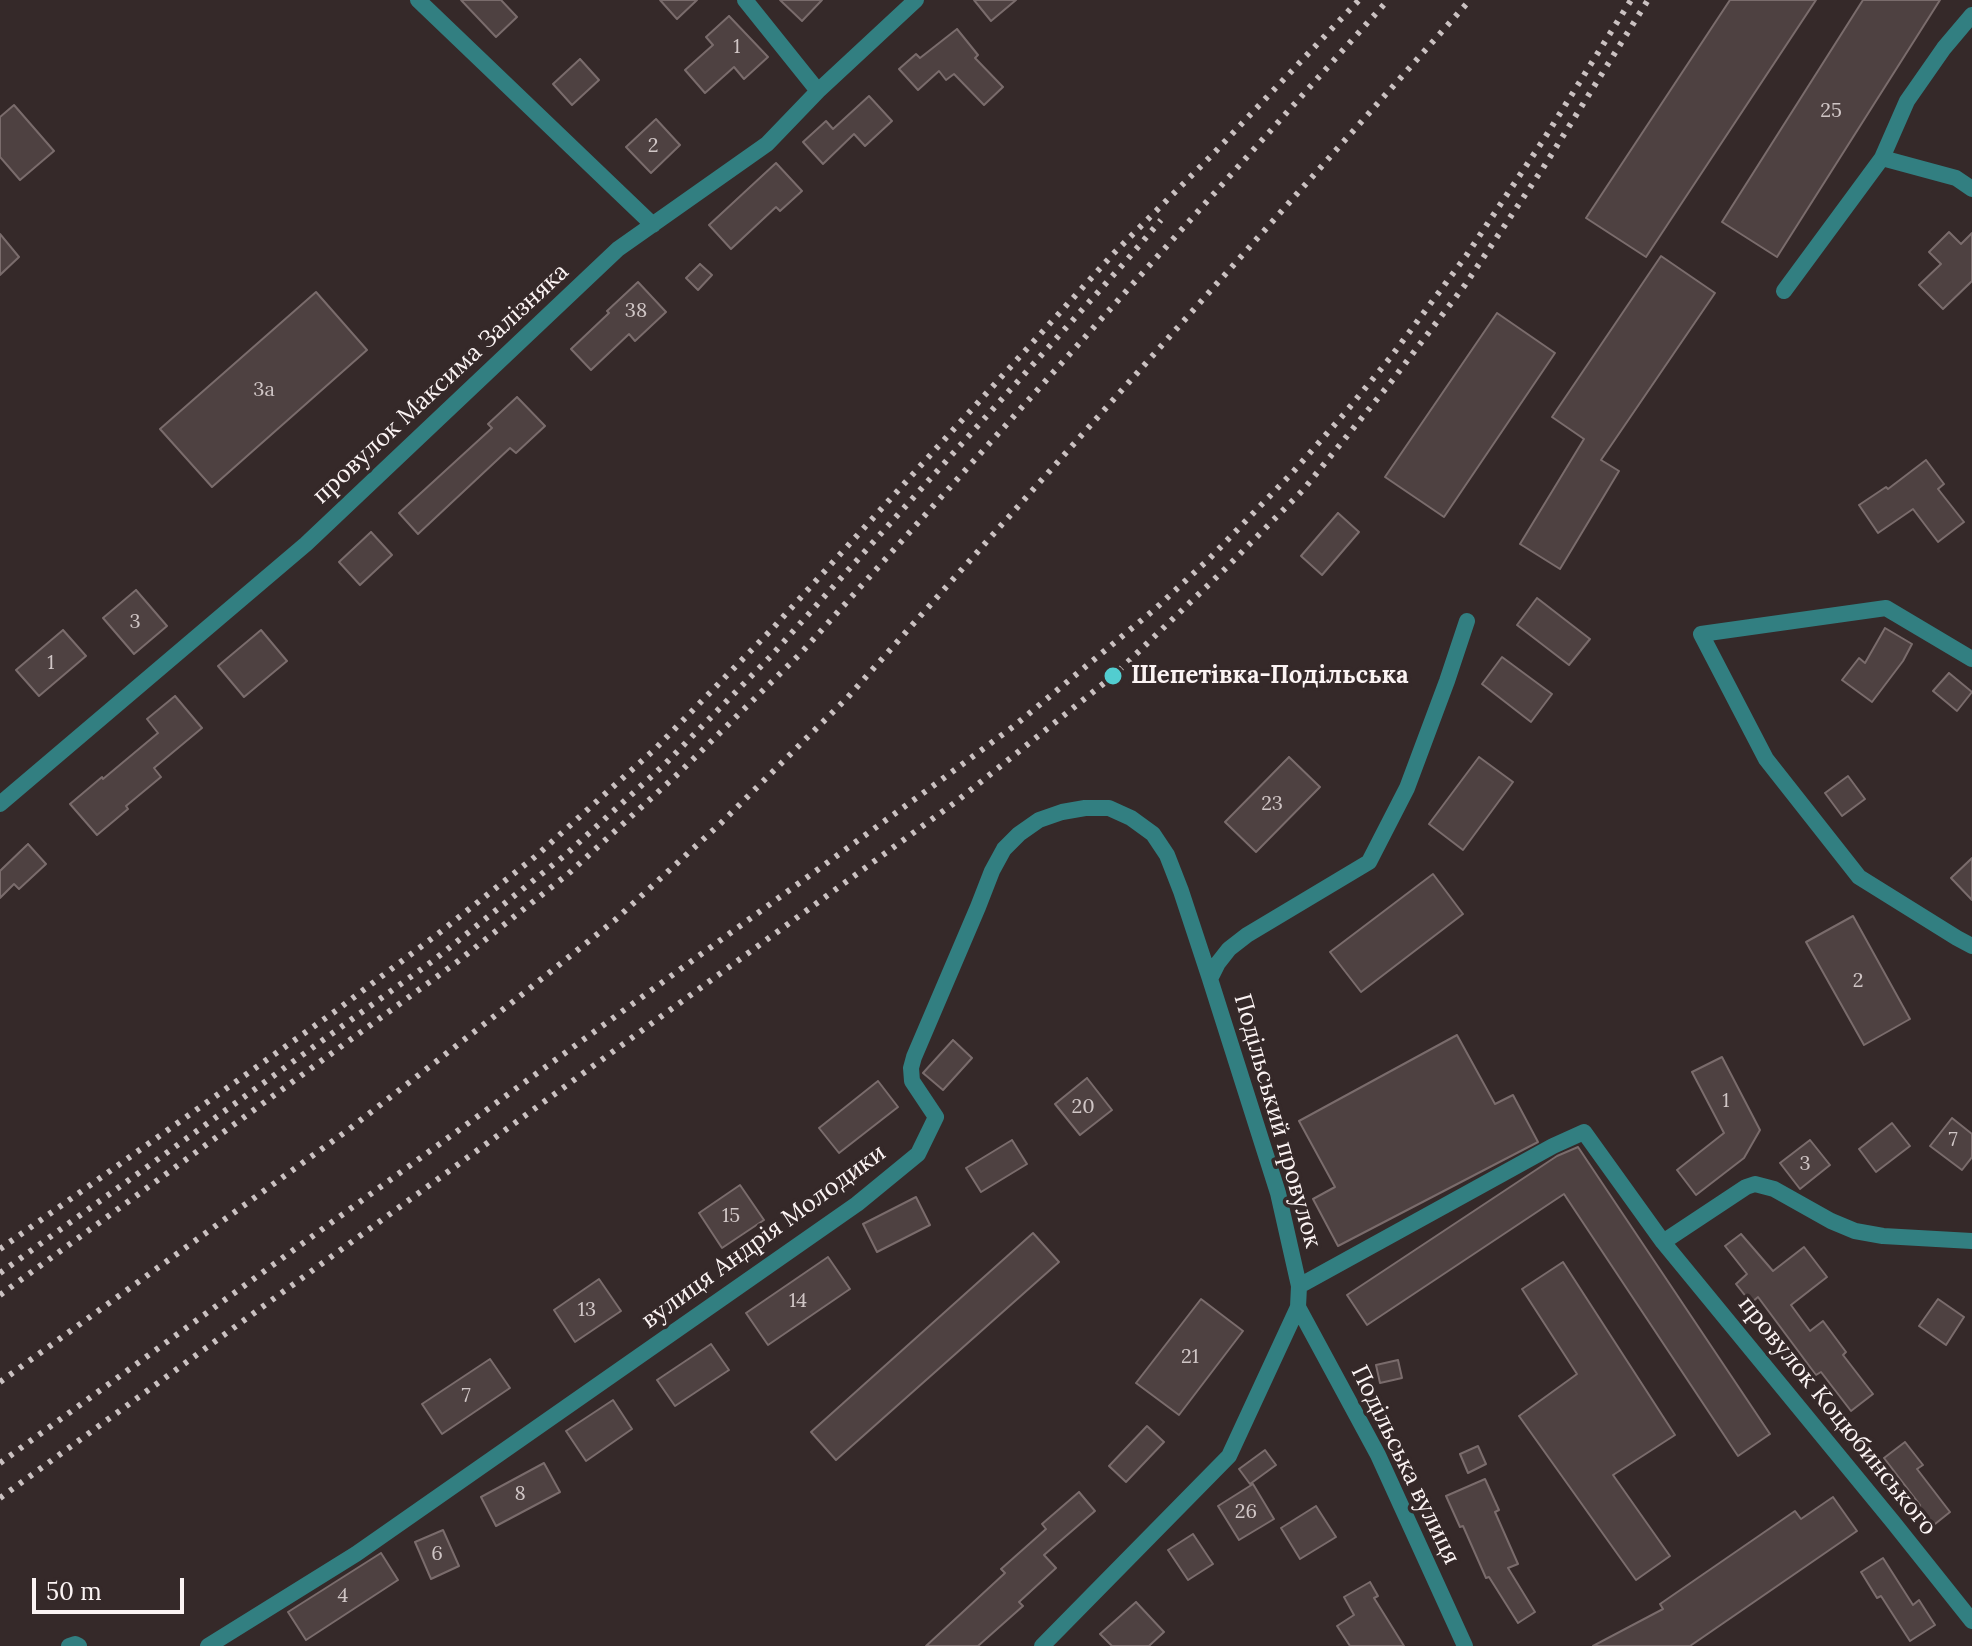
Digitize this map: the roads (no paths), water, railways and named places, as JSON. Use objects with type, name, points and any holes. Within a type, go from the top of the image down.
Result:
[{"type":"street","points":[[418,0],[653,225]]},
{"type":"street","points":[[745,0],[818,91]]},
{"type":"street","name":"провулок Максима Залізняка","points":[[0,804],[306,544],[618,249],[767,144],[818,91],[916,0]]},
{"type":"street","points":[[1784,291],[1882,158],[1907,101],[1944,48],[1972,15]]},
{"type":"street","points":[[1882,158],[1956,178],[1972,189]]},
{"type":"street","points":[[1972,659],[1886,608],[1701,634],[1766,759],[1859,877],[1972,946]]},
{"type":"street","name":"Подільський провулок","points":[[1042,1646],[1229,1456],[1298,1307],[1299,1286],[1278,1193],[1210,979],[1229,949],[1247,935],[1369,862],[1407,788],[1467,621]]},
{"type":"street","name":"вулиця Андрія Молодики","points":[[208,1646],[356,1554],[857,1204],[918,1154],[936,1117],[912,1081],[914,1057],[992,871],[1004,849],[1039,820],[1085,808],[1109,808],[1131,818],[1153,834],[1167,855],[1210,979]]},
{"type":"street","name":"провулок Коцюбинського","points":[[1299,1286],[1553,1146],[1584,1132],[1663,1242],[1972,1621]]},
{"type":"street","points":[[1663,1242],[1755,1184],[1774,1189],[1855,1231],[1883,1236],[1972,1241]]},
{"type":"street","name":"Подільська вулиця","points":[[1298,1307],[1378,1455],[1465,1646]]},
{"type":"street","points":[[69,1646],[79,1646]]},
{"type":"railway","points":[[0,1249],[337,1010],[439,933],[536,856],[655,749],[773,628],[1114,253],[1359,0]]},
{"type":"railway","points":[[0,1295],[457,962],[568,874],[680,772],[801,653],[1388,0]]},
{"type":"railway","points":[[0,1382],[348,1130],[615,920],[721,823],[848,697],[1470,0]]},
{"type":"railway","points":[[0,1463],[937,783],[1014,726],[1155,609],[1210,558],[1292,473],[1390,358],[1466,256],[1631,0]]},
{"type":"railway","points":[[0,1498],[957,801],[1113,676],[1303,490],[1391,382],[1465,285],[1543,168],[1648,0]]},
{"type":"railway","points":[[0,1273],[434,960],[564,856],[665,764],[770,657],[1161,220]]},
{"type":"place","name":"Шепетівка-Подільська","points":[[1113,676]]}]
